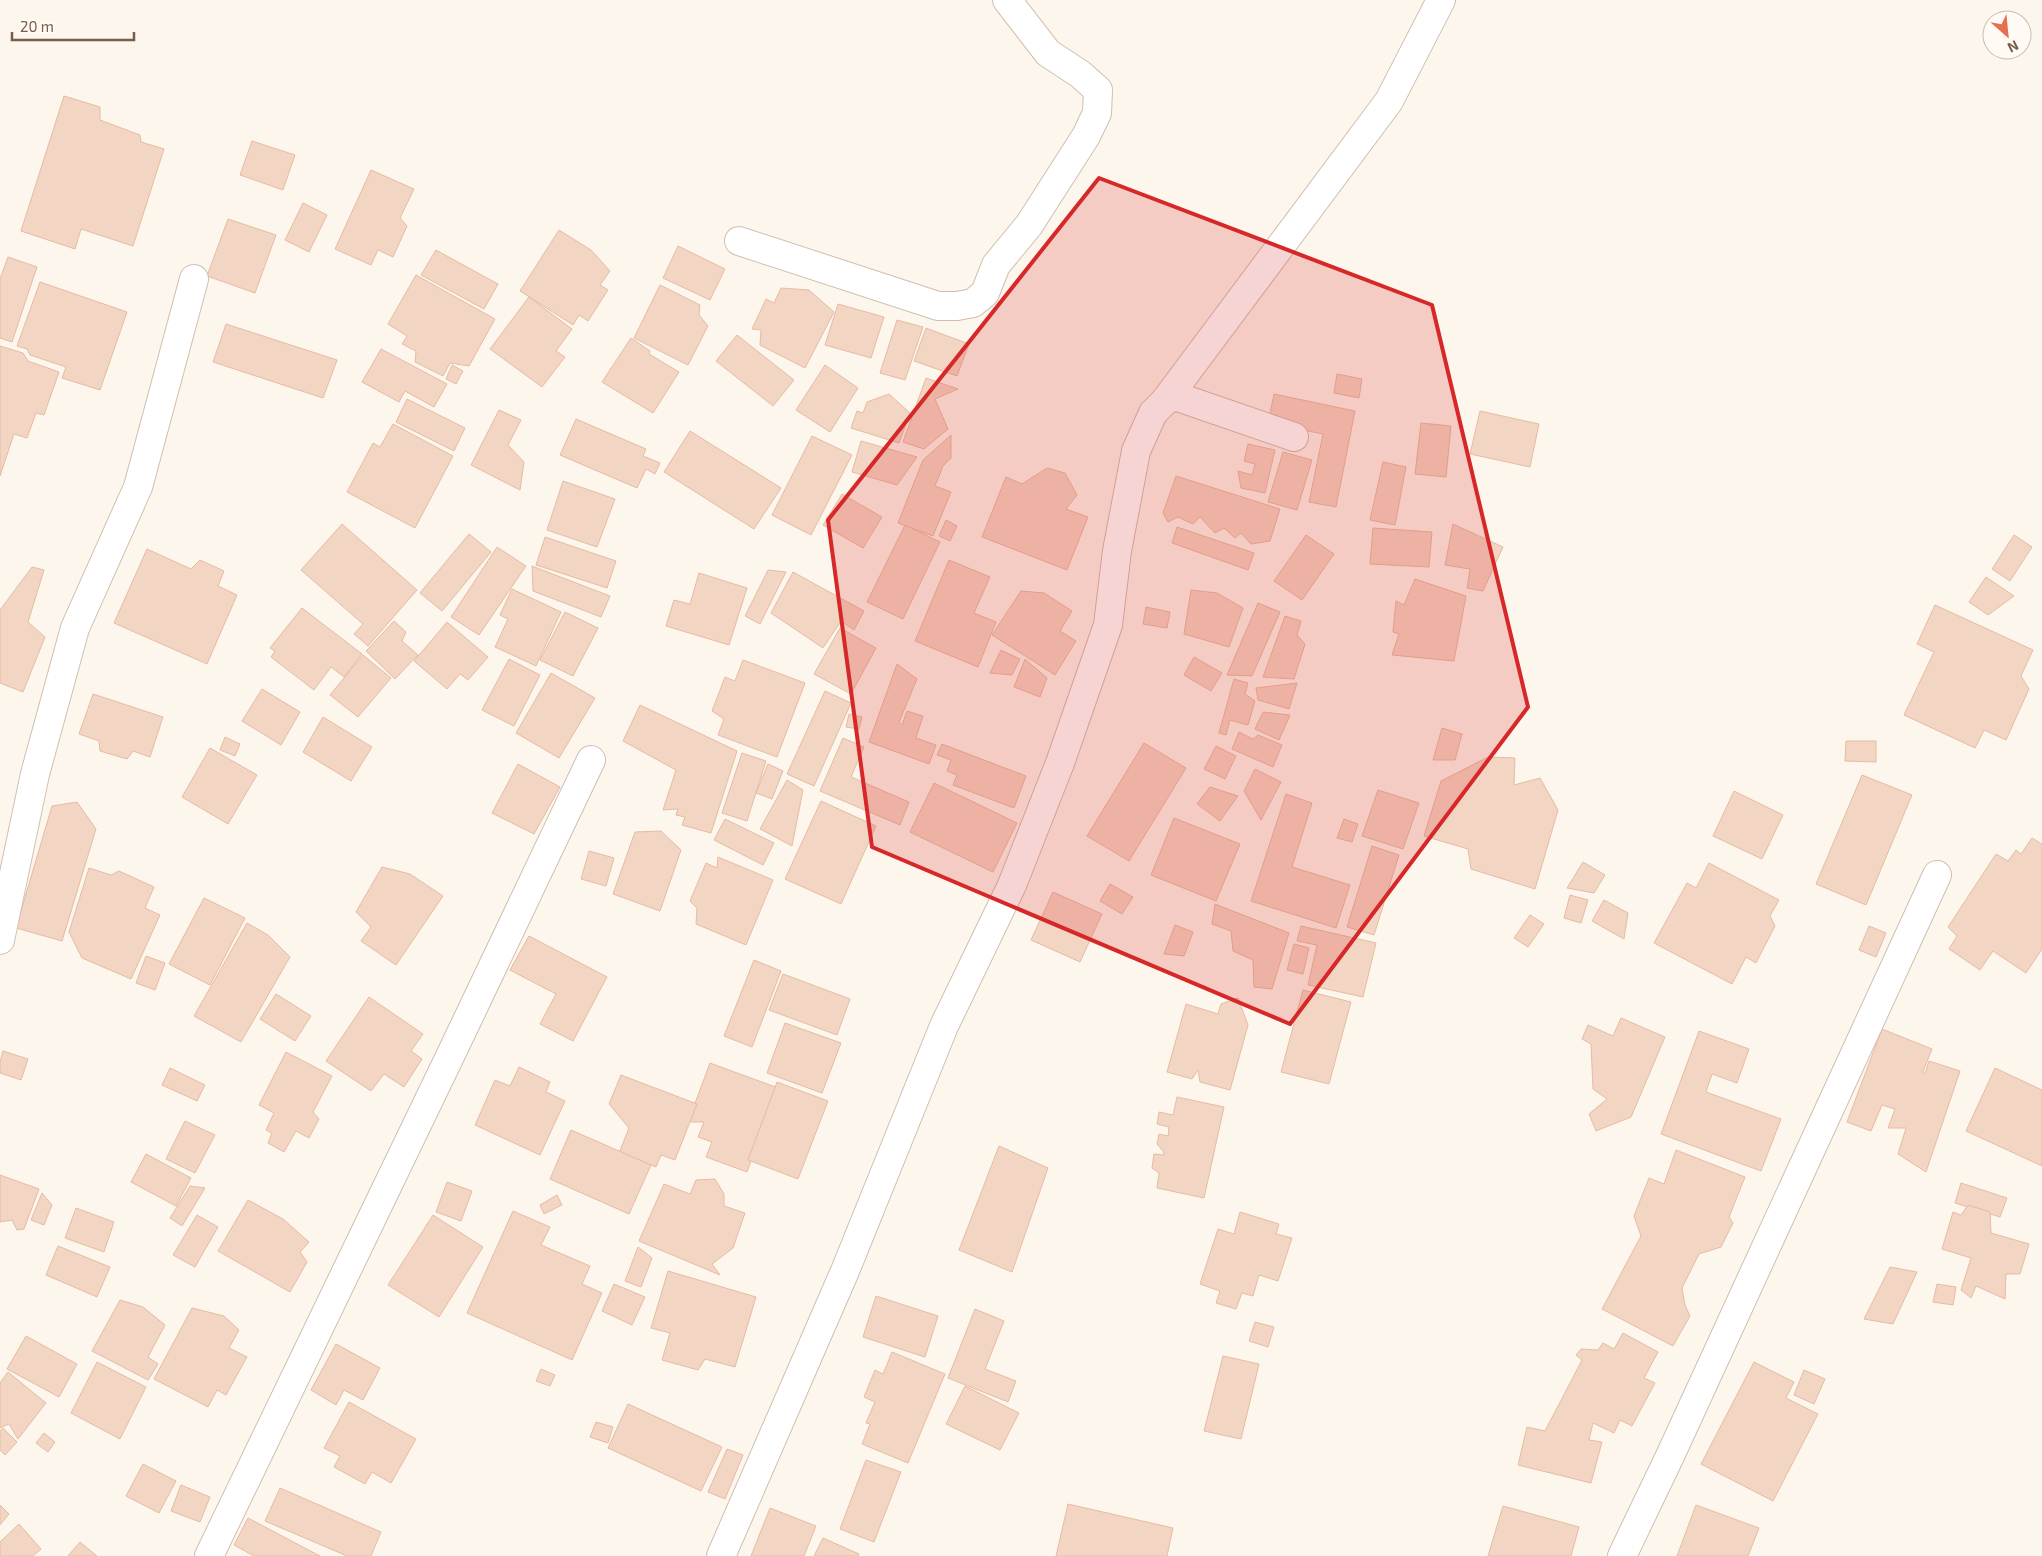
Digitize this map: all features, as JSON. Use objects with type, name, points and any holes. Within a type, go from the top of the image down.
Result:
[{"type":"street","points":[[739,241],[938,306],[957,306],[973,303],[985,293],[996,265],[1029,224],[1086,136],[1097,113],[1098,90],[1080,74],[1048,53],[1007,0]]},
{"type":"street","points":[[721,1556],[845,1271],[944,1026],[1012,885],[1060,763],[1108,626],[1117,551],[1136,451],[1153,413],[1165,401],[1388,101],[1441,0]]},
{"type":"street","points":[[0,940],[35,774],[75,628],[138,488],[194,279]]},
{"type":"street","points":[[1165,401],[1175,396],[1294,437]]},
{"type":"street","points":[[208,1556],[591,760]]},
{"type":"street","points":[[1622,1556],[1937,875]]},
{"type":"highlighted area","points":[[1099,178],[1432,305],[1528,707],[1290,1024],[872,847],[828,520]]},
{"type":"building","points":[[64,96],[100,107],[100,120],[140,135],[141,142],[164,149],[133,246],[81,229],[75,249],[21,231]]},
{"type":"building","points":[[252,141],[295,155],[283,190],[240,175]]},
{"type":"building","points":[[371,170],[414,189],[400,218],[407,226],[393,257],[378,250],[371,265],[335,249]]},
{"type":"building","points":[[303,203],[327,215],[309,252],[285,240]]},
{"type":"building","points":[[228,219],[276,235],[255,293],[207,276]]},
{"type":"building","points":[[559,230],[591,250],[610,271],[600,285],[608,290],[588,321],[579,315],[573,325],[520,291]]},
{"type":"building","points":[[678,246],[725,269],[710,300],[663,278]]},
{"type":"building","points":[[436,250],[498,284],[484,309],[421,275]]},
{"type":"building","points":[[8,257],[37,267],[12,342],[0,338],[0,279]]},
{"type":"building","points":[[416,275],[495,319],[469,366],[450,363],[443,376],[415,362],[416,351],[402,344],[407,336],[388,324]]},
{"type":"building","points":[[40,282],[127,312],[100,390],[62,378],[66,367],[30,355],[27,349],[17,346]]},
{"type":"building","points":[[660,285],[700,305],[699,315],[708,326],[688,365],[634,338]]},
{"type":"building","points":[[781,288],[809,290],[834,312],[805,368],[760,345],[761,330],[752,329],[766,299],[774,303]]},
{"type":"building","points":[[529,297],[572,329],[556,351],[565,357],[542,387],[490,349]]},
{"type":"building","points":[[838,304],[884,317],[871,358],[825,345]]},
{"type":"building","points":[[897,320],[923,327],[905,380],[880,373]]},
{"type":"building","points":[[226,324],[337,360],[323,398],[213,362]]},
{"type":"building","points":[[926,328],[969,344],[957,376],[914,361]]},
{"type":"building","points":[[737,335],[794,380],[773,406],[716,361]]},
{"type":"building","points":[[631,338],[650,351],[649,354],[679,372],[653,413],[602,382]]},
{"type":"building","points":[[0,346],[23,353],[28,361],[59,372],[44,415],[36,413],[27,438],[14,434],[0,476]]},
{"type":"building","points":[[381,349],[447,384],[434,407],[405,391],[399,402],[362,382]]},
{"type":"building","points":[[452,365],[463,371],[456,384],[446,379]]},
{"type":"building","points":[[825,365],[858,388],[830,432],[796,410]]},
{"type":"building","points":[[1337,374],[1362,379],[1359,398],[1334,393]]},
{"type":"building","points":[[926,378],[958,389],[935,399],[948,429],[924,449],[903,442]]},
{"type":"building","points":[[889,394],[910,413],[899,443],[851,428],[857,411],[863,413],[867,402]]},
{"type":"building","points":[[1274,394],[1355,411],[1336,507],[1309,502],[1323,434],[1268,423]]},
{"type":"building","points":[[407,399],[465,428],[454,451],[396,422]]},
{"type":"building","points":[[499,410],[521,420],[508,445],[524,462],[520,490],[471,465]]},
{"type":"building","points":[[1480,411],[1539,424],[1530,467],[1470,454]]},
{"type":"building","points":[[576,419],[646,449],[643,456],[660,463],[655,474],[646,469],[637,488],[560,455]]},
{"type":"building","points":[[1421,423],[1451,426],[1446,477],[1415,474]]},
{"type":"building","points":[[393,424],[453,456],[415,528],[347,492],[373,443],[380,447]]},
{"type":"building","points":[[690,431],[781,488],[754,529],[664,472]]},
{"type":"building","points":[[951,435],[951,458],[943,466],[935,486],[951,492],[933,536],[898,523],[923,460]]},
{"type":"building","points":[[812,436],[852,455],[811,535],[772,515]]},
{"type":"building","points":[[861,441],[917,457],[897,485],[852,472]]},
{"type":"building","points":[[1248,444],[1275,450],[1265,493],[1241,488],[1238,471],[1252,475],[1255,464],[1244,461]]},
{"type":"building","points":[[1283,452],[1312,460],[1297,510],[1268,502]]},
{"type":"building","points":[[1383,462],[1406,467],[1395,525],[1370,520]]},
{"type":"building","points":[[1047,468],[1065,473],[1077,495],[1066,509],[1088,517],[1067,570],[982,537],[1006,477],[1022,484]]},
{"type":"building","points":[[1176,476],[1280,509],[1270,541],[1251,544],[1241,533],[1235,538],[1224,528],[1215,533],[1200,517],[1193,524],[1178,517],[1168,522],[1163,513]]},
{"type":"building","points":[[563,481],[615,499],[597,547],[547,530]]},
{"type":"building","points":[[842,494],[882,517],[863,548],[823,525]]},
{"type":"building","points":[[946,520],[957,526],[950,541],[939,536]]},
{"type":"building","points":[[342,524],[417,590],[368,646],[354,634],[363,624],[301,570]]},
{"type":"building","points":[[1453,524],[1503,547],[1483,591],[1467,588],[1470,569],[1445,565]]},
{"type":"building","points":[[905,525],[940,542],[903,619],[867,602]]},
{"type":"building","points":[[1177,527],[1254,553],[1248,570],[1172,543]]},
{"type":"building","points":[[1373,528],[1432,532],[1429,567],[1370,564]]},
{"type":"building","points":[[469,534],[491,552],[442,611],[420,593]]},
{"type":"building","points":[[1306,535],[1334,554],[1302,600],[1274,581]]},
{"type":"building","points":[[2014,535],[2032,547],[2010,581],[1992,569]]},
{"type":"building","points":[[545,537],[616,561],[607,588],[536,565]]},
{"type":"building","points":[[497,547],[526,566],[479,635],[451,617]]},
{"type":"building","points":[[147,549],[191,569],[200,560],[224,571],[218,586],[237,595],[207,664],[114,623]]},
{"type":"building","points":[[949,560],[990,577],[974,613],[996,622],[978,667],[915,641]]},
{"type":"building","points":[[532,566],[610,596],[601,617],[533,591]]},
{"type":"building","points":[[32,567],[44,570],[28,622],[45,637],[23,692],[0,683],[0,610]]},
{"type":"building","points":[[768,570],[786,572],[760,624],[745,616]]},
{"type":"building","points":[[793,572],[864,611],[854,630],[841,621],[823,648],[771,613]]},
{"type":"building","points":[[699,573],[747,588],[729,645],[666,626],[674,600],[690,604]]},
{"type":"building","points":[[1986,577],[2014,596],[1988,615],[1969,602]]},
{"type":"building","points":[[1415,579],[1466,596],[1454,661],[1392,655],[1399,634],[1393,632],[1396,601],[1404,605]]},
{"type":"building","points":[[512,589],[561,612],[536,666],[495,647],[508,619],[500,615]]},
{"type":"building","points":[[1191,590],[1217,593],[1243,608],[1229,647],[1184,634]]},
{"type":"building","points":[[1021,591],[1044,593],[1072,611],[1060,631],[1076,641],[1055,675],[992,635]]},
{"type":"building","points":[[1258,603],[1280,612],[1252,676],[1227,675]]},
{"type":"building","points":[[1935,605],[2033,650],[2021,676],[2029,689],[2006,740],[1984,730],[1975,748],[1904,715],[1934,652],[1917,644]]},
{"type":"building","points":[[1146,607],[1170,612],[1167,628],[1143,624]]},
{"type":"building","points":[[302,608],[362,654],[344,677],[331,667],[314,690],[271,657],[275,651],[270,648]]},
{"type":"building","points":[[565,612],[598,628],[573,676],[540,660]]},
{"type":"building","points":[[1285,616],[1301,621],[1297,635],[1305,644],[1294,679],[1263,677]]},
{"type":"building","points":[[394,621],[406,632],[402,641],[418,655],[395,679],[366,651]]},
{"type":"building","points":[[447,622],[488,657],[468,680],[460,674],[447,689],[414,661]]},
{"type":"building","points":[[840,628],[876,648],[851,694],[814,674]]},
{"type":"building","points":[[1001,650],[1020,659],[1012,675],[990,673]]},
{"type":"building","points":[[363,655],[391,678],[358,717],[330,695]]},
{"type":"building","points":[[1194,657],[1222,673],[1211,691],[1184,675]]},
{"type":"building","points":[[509,659],[540,675],[514,726],[482,710]]},
{"type":"building","points":[[1025,659],[1047,678],[1040,697],[1014,687]]},
{"type":"building","points":[[743,660],[805,683],[777,757],[718,735],[724,719],[712,711],[725,677],[735,681]]},
{"type":"building","points":[[897,664],[917,679],[899,722],[902,725],[907,711],[923,716],[916,738],[936,745],[929,764],[869,742]]},
{"type":"building","points":[[551,673],[595,698],[559,758],[516,733]]},
{"type":"building","points":[[1234,679],[1248,683],[1245,694],[1255,701],[1248,725],[1230,720],[1226,735],[1219,733]]},
{"type":"building","points":[[1297,683],[1289,709],[1258,700],[1256,688]]},
{"type":"building","points":[[262,689],[300,712],[281,745],[242,721]]},
{"type":"building","points":[[825,691],[851,703],[814,786],[787,774]]},
{"type":"building","points":[[93,694],[163,717],[150,757],[133,751],[127,759],[100,751],[99,741],[79,734]]},
{"type":"building","points":[[640,705],[737,751],[711,833],[682,825],[685,817],[676,815],[678,809],[663,810],[676,770],[623,741]]},
{"type":"building","points":[[1263,712],[1290,715],[1279,740],[1255,729]]},
{"type":"building","points":[[849,714],[862,717],[859,729],[846,727]]},
{"type":"building","points":[[323,717],[372,747],[351,781],[303,752]]},
{"type":"building","points":[[1442,728],[1462,734],[1455,760],[1433,760]]},
{"type":"building","points":[[1239,732],[1253,739],[1258,735],[1282,745],[1273,767],[1232,749]]},
{"type":"building","points":[[225,737],[240,744],[235,756],[220,750]]},
{"type":"building","points":[[843,738],[864,747],[851,777],[909,802],[900,825],[820,791]]},
{"type":"building","points":[[1846,741],[1876,741],[1876,762],[1845,761]]},
{"type":"building","points":[[1144,743],[1186,768],[1129,861],[1087,836]]},
{"type":"building","points":[[942,744],[1026,776],[1014,808],[953,785],[957,775],[947,771],[951,760],[937,755]]},
{"type":"building","points":[[1216,746],[1236,756],[1225,779],[1204,769]]},
{"type":"building","points":[[210,748],[257,775],[228,824],[182,797]]},
{"type":"building","points":[[742,753],[766,761],[747,821],[722,813]]},
{"type":"building","points":[[1488,757],[1515,758],[1514,785],[1540,778],[1558,810],[1535,889],[1471,869],[1468,849],[1424,836],[1441,781]]},
{"type":"building","points":[[518,764],[560,787],[534,834],[492,813]]},
{"type":"building","points":[[768,764],[783,771],[772,799],[756,793]]},
{"type":"building","points":[[1255,769],[1281,782],[1261,820],[1244,791]]},
{"type":"building","points":[[1862,775],[1912,795],[1866,905],[1816,884]]},
{"type":"building","points":[[787,780],[803,790],[792,846],[760,829]]},
{"type":"building","points":[[934,783],[1017,823],[993,872],[910,832]]},
{"type":"building","points":[[1210,787],[1238,796],[1220,821],[1197,804]]},
{"type":"building","points":[[1378,790],[1419,803],[1403,849],[1362,836]]},
{"type":"building","points":[[1734,791],[1783,815],[1762,859],[1713,836]]},
{"type":"building","points":[[1286,794],[1312,803],[1292,867],[1350,885],[1336,928],[1251,901]]},
{"type":"building","points":[[821,801],[876,826],[841,904],[785,879]]},
{"type":"building","points":[[77,802],[96,829],[62,941],[16,928],[52,806]]},
{"type":"building","points":[[1174,818],[1240,844],[1216,901],[1151,875]]},
{"type":"building","points":[[725,819],[774,843],[763,865],[714,840]]},
{"type":"building","points":[[1344,819],[1358,824],[1352,842],[1337,838]]},
{"type":"building","points":[[661,831],[681,850],[660,911],[613,894],[635,832]]},
{"type":"building","points":[[2032,838],[2042,844],[2042,949],[2026,973],[1993,951],[1980,970],[1949,949],[1957,936],[1948,927],[1996,854],[2008,861],[2016,850],[2021,854]]},
{"type":"building","points":[[1372,846],[1399,855],[1374,935],[1347,927]]},
{"type":"building","points":[[589,851],[614,858],[606,886],[581,879]]},
{"type":"building","points":[[718,857],[773,880],[746,945],[696,924],[697,908],[690,901],[706,863],[717,868]]},
{"type":"building","points":[[1583,862],[1605,875],[1594,893],[1567,888]]},
{"type":"building","points":[[1709,863],[1779,900],[1770,916],[1775,926],[1756,963],[1746,957],[1732,984],[1654,943],[1687,883],[1696,888]]},
{"type":"building","points":[[382,867],[410,874],[443,896],[396,965],[361,941],[371,927],[356,912]]},
{"type":"building","points":[[89,868],[111,875],[119,871],[154,887],[145,908],[160,915],[131,979],[82,958],[69,932]]},
{"type":"building","points":[[1110,884],[1133,897],[1122,914],[1100,901]]},
{"type":"building","points":[[1053,892],[1102,914],[1080,962],[1031,940]]},
{"type":"building","points":[[1570,895],[1588,900],[1581,923],[1564,918]]},
{"type":"building","points":[[204,898],[245,918],[210,985],[169,964]]},
{"type":"building","points":[[1604,900],[1628,913],[1624,939],[1592,921]]},
{"type":"building","points":[[1215,904],[1289,933],[1272,989],[1254,987],[1253,960],[1233,951],[1231,931],[1212,924]]},
{"type":"building","points":[[1530,915],[1544,924],[1528,947],[1514,938]]},
{"type":"building","points":[[247,923],[268,935],[290,957],[241,1042],[194,1016]]},
{"type":"building","points":[[1175,925],[1193,932],[1184,956],[1164,954]]},
{"type":"building","points":[[1301,926],[1376,943],[1363,997],[1308,985],[1317,945],[1297,941]]},
{"type":"building","points":[[1869,926],[1886,933],[1876,957],[1859,950]]},
{"type":"building","points":[[529,936],[607,977],[573,1041],[540,1024],[556,994],[510,970]]},
{"type":"building","points":[[1294,944],[1309,948],[1303,974],[1287,970]]},
{"type":"building","points":[[146,956],[165,963],[155,990],[136,983]]},
{"type":"building","points":[[754,960],[781,971],[752,1047],[724,1036]]},
{"type":"building","points":[[783,974],[850,999],[837,1035],[769,1010]]},
{"type":"building","points":[[1303,990],[1351,1002],[1329,1084],[1281,1072]]},
{"type":"building","points":[[276,994],[311,1016],[295,1041],[260,1019]]},
{"type":"building","points":[[369,997],[423,1034],[411,1051],[422,1059],[404,1087],[384,1074],[371,1091],[326,1061]]},
{"type":"building","points":[[1238,998],[1248,1025],[1230,1090],[1200,1082],[1198,1070],[1192,1079],[1167,1072],[1186,1004],[1218,1014],[1221,1004]]},
{"type":"building","points":[[1621,1018],[1665,1037],[1631,1117],[1596,1131],[1589,1114],[1607,1099],[1593,1089],[1591,1044],[1582,1039],[1588,1025],[1613,1036]]},
{"type":"building","points":[[785,1023],[841,1043],[822,1093],[767,1073]]},
{"type":"building","points":[[1882,1029],[1932,1049],[1923,1072],[1925,1074],[1929,1061],[1960,1071],[1926,1172],[1898,1154],[1906,1128],[1888,1128],[1895,1109],[1882,1105],[1871,1131],[1847,1122]]},
{"type":"building","points":[[1699,1031],[1749,1049],[1737,1083],[1712,1074],[1706,1092],[1781,1119],[1761,1171],[1661,1134]]},
{"type":"building","points":[[3,1051],[28,1059],[21,1080],[0,1073]]},
{"type":"building","points":[[286,1052],[332,1076],[313,1112],[319,1119],[309,1138],[296,1131],[284,1152],[268,1143],[272,1133],[266,1130],[274,1113],[259,1105]]},
{"type":"building","points":[[710,1063],[778,1088],[747,1172],[706,1157],[712,1142],[698,1137],[704,1122],[688,1122]]},
{"type":"building","points":[[519,1067],[550,1082],[546,1092],[565,1101],[540,1155],[475,1125],[495,1080],[510,1086]]},
{"type":"building","points":[[170,1068],[205,1085],[197,1101],[162,1085]]},
{"type":"building","points":[[1995,1068],[2042,1090],[2042,1166],[1966,1131]]},
{"type":"building","points":[[621,1075],[697,1104],[675,1160],[661,1155],[656,1167],[619,1153],[629,1128],[609,1104]]},
{"type":"building","points":[[777,1082],[828,1101],[798,1179],[748,1160]]},
{"type":"building","points":[[1177,1097],[1224,1107],[1204,1198],[1157,1188],[1159,1173],[1152,1168],[1154,1154],[1164,1155],[1157,1144],[1159,1134],[1168,1136],[1169,1127],[1157,1124],[1159,1112],[1173,1115]]},
{"type":"building","points":[[185,1121],[215,1135],[195,1173],[166,1159]]},
{"type":"building","points":[[571,1130],[651,1165],[629,1214],[550,1179]]},
{"type":"building","points":[[999,1146],[1048,1168],[1012,1272],[959,1250]]},
{"type":"building","points":[[1676,1150],[1745,1177],[1729,1217],[1733,1223],[1721,1247],[1699,1254],[1682,1288],[1685,1305],[1690,1316],[1673,1346],[1602,1309],[1641,1236],[1634,1216],[1649,1178],[1664,1184]]},
{"type":"building","points":[[146,1154],[191,1178],[176,1206],[131,1182]]},
{"type":"building","points":[[0,1175],[39,1189],[24,1229],[17,1230],[12,1220],[0,1222]]},
{"type":"building","points":[[715,1179],[724,1194],[724,1206],[745,1213],[733,1248],[712,1264],[720,1275],[639,1241],[664,1184],[690,1194],[696,1180]]},
{"type":"building","points":[[447,1182],[472,1191],[461,1221],[436,1212]]},
{"type":"building","points":[[1961,1183],[2007,1198],[2000,1217],[1955,1203]]},
{"type":"building","points":[[190,1186],[205,1188],[182,1226],[170,1218]]},
{"type":"building","points":[[42,1193],[52,1205],[44,1225],[31,1220]]},
{"type":"building","points":[[557,1195],[562,1205],[544,1214],[540,1205]]},
{"type":"building","points":[[248,1200],[283,1219],[309,1242],[300,1252],[307,1262],[290,1292],[218,1251]]},
{"type":"building","points":[[1968,1205],[1990,1212],[1991,1233],[2029,1244],[2020,1274],[2006,1274],[2005,1299],[1976,1286],[1971,1298],[1961,1290],[1971,1258],[1942,1249],[1953,1212],[1961,1215]]},
{"type":"building","points":[[76,1208],[114,1222],[104,1252],[65,1238]]},
{"type":"building","points":[[513,1211],[550,1227],[541,1245],[590,1266],[582,1284],[602,1293],[572,1360],[467,1313]]},
{"type":"building","points":[[1240,1212],[1279,1224],[1276,1234],[1292,1238],[1278,1281],[1259,1275],[1253,1296],[1242,1293],[1236,1309],[1216,1303],[1220,1291],[1200,1284],[1218,1229],[1234,1234]]},
{"type":"building","points":[[197,1215],[218,1227],[195,1267],[173,1255]]},
{"type":"building","points":[[433,1215],[483,1247],[439,1317],[388,1285]]},
{"type":"building","points":[[58,1246],[110,1267],[97,1297],[46,1275]]},
{"type":"building","points":[[638,1247],[652,1258],[641,1287],[625,1281]]},
{"type":"building","points":[[1890,1267],[1917,1272],[1893,1324],[1864,1319]]},
{"type":"building","points":[[668,1271],[756,1297],[735,1367],[705,1359],[698,1370],[662,1360],[670,1333],[651,1328]]},
{"type":"building","points":[[614,1284],[645,1297],[632,1325],[602,1311]]},
{"type":"building","points":[[1937,1284],[1956,1287],[1953,1305],[1933,1302]]},
{"type":"building","points":[[876,1296],[938,1316],[925,1357],[863,1337]]},
{"type":"building","points":[[120,1300],[143,1307],[165,1325],[148,1357],[158,1364],[148,1380],[92,1351]]},
{"type":"building","points":[[192,1308],[224,1316],[239,1330],[229,1348],[247,1357],[226,1395],[217,1390],[208,1407],[154,1379]]},
{"type":"building","points":[[975,1309],[1004,1321],[985,1369],[1016,1381],[1008,1402],[948,1378]]},
{"type":"building","points":[[1255,1322],[1274,1327],[1268,1347],[1249,1341]]},
{"type":"building","points":[[1623,1333],[1658,1352],[1644,1378],[1655,1383],[1632,1426],[1620,1420],[1614,1433],[1593,1423],[1589,1440],[1602,1442],[1591,1483],[1518,1465],[1527,1427],[1545,1431],[1582,1360],[1576,1355],[1581,1349],[1598,1350],[1603,1343],[1614,1349]]},
{"type":"building","points":[[26,1336],[77,1364],[59,1397],[7,1369]]},
{"type":"building","points":[[336,1344],[380,1368],[363,1400],[344,1390],[336,1405],[311,1390]]},
{"type":"building","points":[[892,1352],[945,1374],[908,1463],[862,1444],[870,1424],[866,1423],[875,1402],[864,1397],[875,1370],[883,1374]]},
{"type":"building","points":[[1223,1356],[1259,1364],[1241,1439],[1204,1431]]},
{"type":"building","points":[[97,1362],[146,1387],[120,1439],[71,1413]]},
{"type":"building","points":[[1754,1362],[1794,1382],[1786,1398],[1818,1414],[1773,1501],[1701,1464]]},
{"type":"building","points":[[541,1369],[555,1375],[550,1386],[536,1381]]},
{"type":"building","points":[[1804,1370],[1825,1379],[1814,1404],[1794,1395]]},
{"type":"building","points":[[8,1372],[46,1403],[18,1439],[9,1424],[0,1428],[0,1383]]},
{"type":"building","points":[[965,1386],[1019,1413],[1000,1450],[946,1424]]},
{"type":"building","points":[[349,1402],[416,1439],[391,1483],[372,1472],[365,1484],[334,1467],[340,1456],[324,1448]]},
{"type":"building","points":[[628,1404],[722,1447],[701,1491],[608,1448]]},
{"type":"building","points":[[596,1422],[613,1427],[608,1443],[590,1437]]},
{"type":"building","points":[[3,1428],[17,1442],[5,1455],[0,1450],[0,1431]]},
{"type":"building","points":[[44,1433],[55,1442],[48,1452],[36,1443]]},
{"type":"building","points":[[727,1449],[743,1455],[725,1499],[708,1492]]},
{"type":"building","points":[[866,1460],[901,1472],[874,1542],[840,1529]]},
{"type":"building","points":[[143,1464],[176,1481],[159,1513],[126,1496]]},
{"type":"building","points":[[181,1485],[210,1497],[200,1522],[171,1511]]},
{"type":"building","points":[[280,1488],[381,1532],[371,1556],[347,1556],[265,1521]]},
{"type":"building","points":[[1068,1504],[1173,1528],[1167,1556],[1056,1556]]},
{"type":"building","points":[[0,1505],[9,1514],[0,1525]]},
{"type":"building","points":[[1696,1505],[1759,1528],[1748,1556],[1677,1556]]},
{"type":"building","points":[[1503,1506],[1579,1527],[1571,1556],[1488,1556]]},
{"type":"building","points":[[770,1508],[816,1526],[804,1556],[751,1556]]},
{"type":"building","points":[[248,1518],[320,1556],[254,1556],[234,1545]]},
{"type":"building","points":[[19,1524],[41,1549],[33,1556],[0,1556],[0,1542]]},
{"type":"building","points":[[823,1538],[859,1554],[858,1556],[814,1556]]},
{"type":"building","points":[[80,1542],[97,1556],[68,1556]]}]
